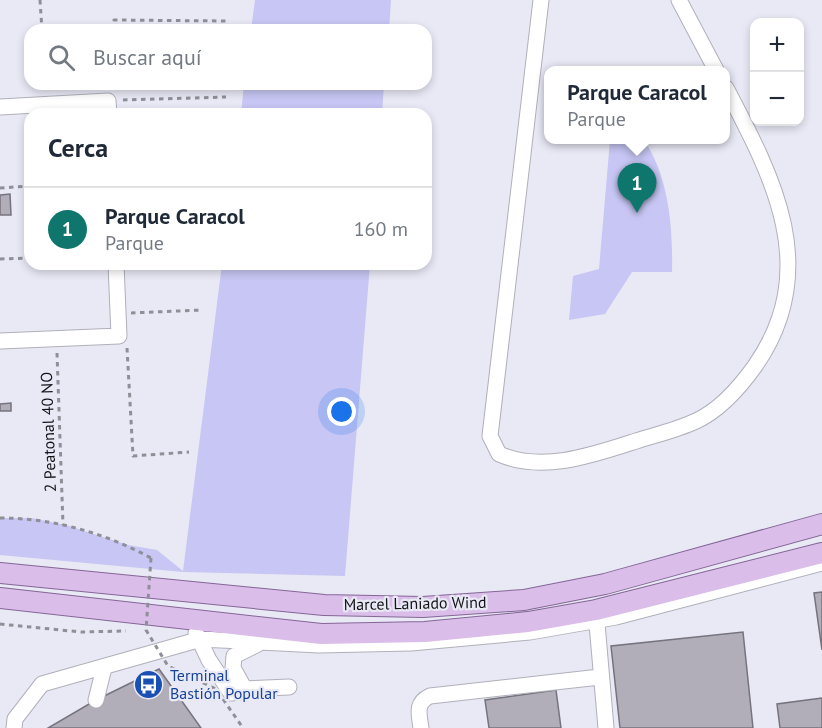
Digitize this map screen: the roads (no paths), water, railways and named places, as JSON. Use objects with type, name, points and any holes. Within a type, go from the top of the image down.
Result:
[{"type":"main road","name":"Marcel Laniado Wind","points":[[0,573],[324,604],[423,606],[524,600],[605,584],[822,524]]},
{"type":"main road","name":"Marcel Laniado Wind","points":[[0,598],[321,634],[425,632],[597,615],[822,553]]},
{"type":"street","points":[[541,0],[490,436],[500,454],[518,462],[553,463],[626,444],[697,421],[740,388],[767,349],[786,301],[790,249],[775,187],[730,96]]},
{"type":"street","points":[[679,0],[714,66]]},
{"type":"street","points":[[0,107],[109,107]]},
{"type":"street","points":[[0,341],[119,336],[116,270]]},
{"type":"street","points":[[14,728],[15,719],[42,684],[201,639],[319,645],[411,644],[530,632],[822,563]]},
{"type":"street","points":[[597,615],[600,677],[606,728]]},
{"type":"street","points":[[184,619],[201,639],[209,660],[228,690],[238,693],[243,688],[289,687]]},
{"type":"street","points":[[243,688],[233,668],[234,656],[262,642]]},
{"type":"street","points":[[96,700],[104,668]]},
{"type":"street","points":[[421,728],[418,706],[423,699],[430,696],[600,677]]},
{"type":"place","name":"Parque Caracol","points":[[637,213]]},
{"type":"place","name":"Terminal Bastión Popular","points":[[149,684]]}]
